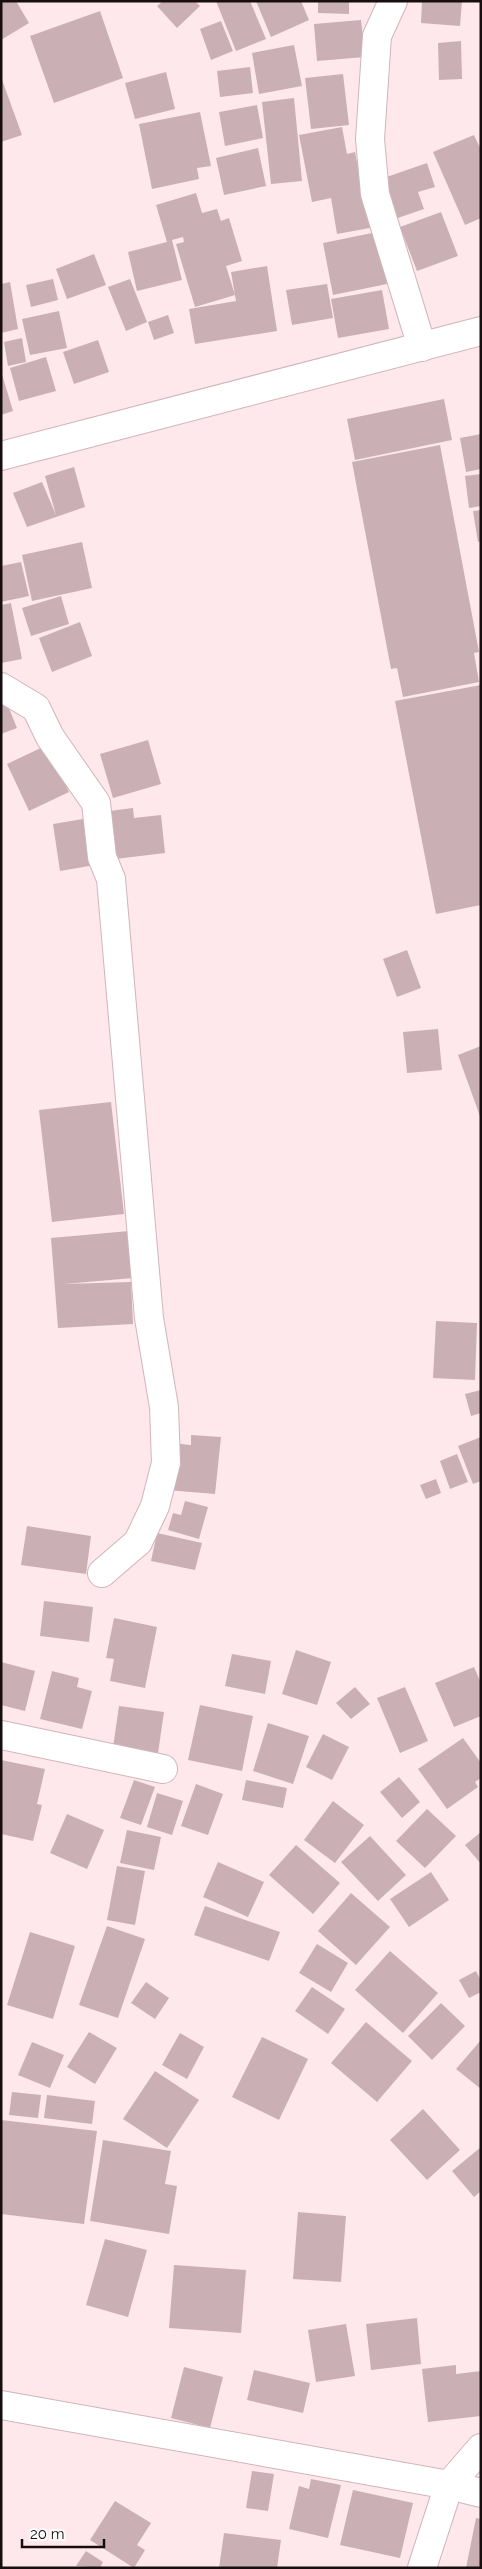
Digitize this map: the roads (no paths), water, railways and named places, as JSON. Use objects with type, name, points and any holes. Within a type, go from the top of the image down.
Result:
[{"type":"street","points":[[393,1],[377,36],[370,139],[375,194],[422,347]]},
{"type":"street","points":[[1,456],[481,332]]},
{"type":"street","points":[[1,687],[36,708],[50,737],[96,802],[102,857],[110,879],[150,1318],[164,1407],[166,1462],[155,1506],[138,1542],[102,1573]]},
{"type":"street","points":[[1,1735],[162,1769]]},
{"type":"street","points":[[1,2405],[449,2485],[481,2493]]},
{"type":"street","points":[[422,2568],[449,2485],[481,2448]]}]
